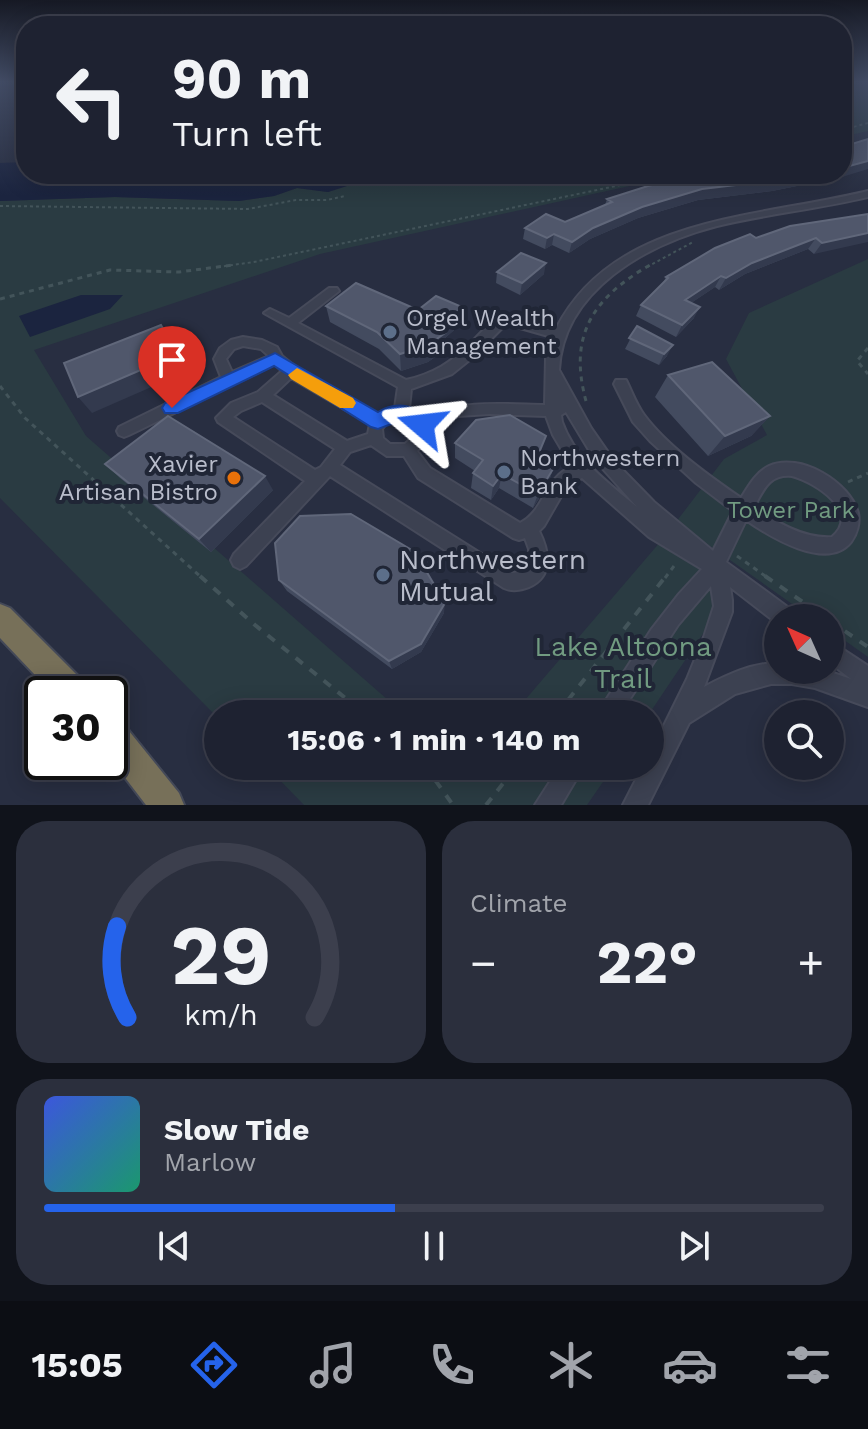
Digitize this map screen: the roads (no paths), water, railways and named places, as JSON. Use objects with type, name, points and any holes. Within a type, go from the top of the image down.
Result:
[{"type":"highway","points":[[0,618],[56,676]]},
{"type":"highway","points":[[128,755],[167,805]]},
{"type":"street","points":[[717,567],[684,553],[630,513],[584,471],[563,441],[551,411],[550,367],[557,334],[571,310],[595,286],[628,260],[661,242],[744,215],[868,194]]},
{"type":"street","points":[[290,323],[333,291]]},
{"type":"street","points":[[270,313],[405,385],[437,378],[454,368],[498,323],[505,320],[557,334]]},
{"type":"street","points":[[229,379],[220,359],[223,352],[241,342],[260,342],[272,350],[275,359],[376,430],[387,450],[408,450],[421,438],[421,422],[413,415],[402,412],[389,414],[376,430],[345,448],[240,560]]},
{"type":"street","points":[[124,431],[275,359]]},
{"type":"street","points":[[550,367],[581,409],[611,468],[717,567],[767,604]]},
{"type":"street","points":[[291,371],[263,396],[236,407],[223,418],[510,582],[524,582],[535,573],[540,562],[540,548],[530,530]]},
{"type":"street","points":[[621,384],[639,420],[660,442],[745,510],[795,539],[831,546],[843,539],[850,529],[850,515],[834,490],[804,473],[777,470],[766,475],[745,510],[722,546],[717,567],[724,608],[681,715],[635,805]]},
{"type":"street","points":[[402,412],[405,385]]},
{"type":"street","points":[[263,396],[345,448]]},
{"type":"street","points":[[421,422],[442,413],[481,406],[551,411],[581,409]]},
{"type":"street","points":[[408,450],[424,473],[519,532],[530,530],[559,481],[570,472],[584,471]]},
{"type":"street","points":[[617,700],[696,585],[717,567]]},
{"type":"street","points":[[844,661],[868,679]]},
{"type":"street","points":[[681,715],[710,693],[741,678],[763,672],[832,681],[868,696]]},
{"type":"street","points":[[547,805],[564,780]]},
{"type":"water","points":[[16,162],[16,184],[353,184],[328,192],[297,188],[274,196],[239,201],[115,197],[0,201],[0,163]]},
{"type":"water","points":[[81,295],[123,295],[110,309],[30,337],[19,316]]},
{"type":"place","name":"Orgel Wealth Management","points":[[390,332]]},
{"type":"place","name":"Northwestern Bank","points":[[504,472]]},
{"type":"place","name":"Xavier Artisan Bistro","points":[[234,478]]},
{"type":"place","name":"Northwestern Mutual","points":[[383,575]]},
{"type":"park label","name":"Tower Park","points":[[791,510]]},
{"type":"park label","name":"Lake Altoona Trail","points":[[623,662]]}]
